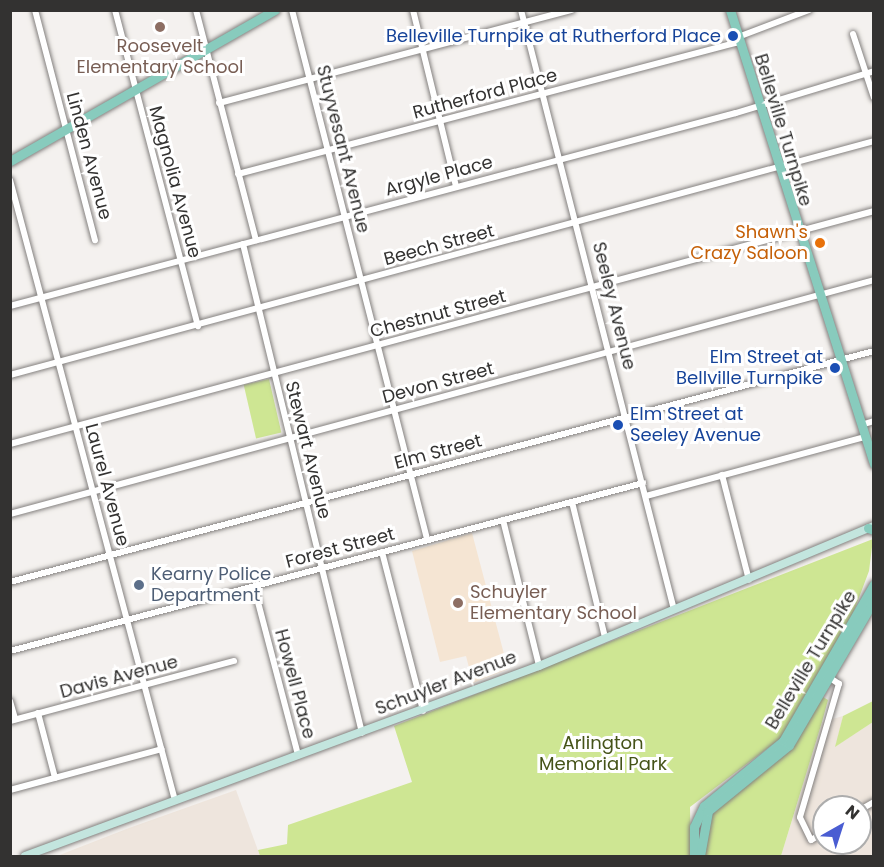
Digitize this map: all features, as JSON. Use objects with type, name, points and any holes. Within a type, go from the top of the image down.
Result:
[{"type":"main road","points":[[10,161],[275,10]]},
{"type":"main road","name":"Belleville Turnpike","points":[[730,10],[778,171],[873,464]]},
{"type":"main road","name":"Schuyler Avenue","points":[[25,856],[174,797],[423,711],[539,666],[872,528]]},
{"type":"main road","name":"Belleville Turnpike","points":[[694,856],[694,827],[704,806],[783,741],[873,584]]},
{"type":"main road","name":"Belleville Turnpike","points":[[700,856],[708,811],[781,754],[830,678],[873,600]]},
{"type":"street","name":"Linden Avenue","points":[[34,10],[95,240]]},
{"type":"street","name":"Magnolia Avenue","points":[[115,10],[198,326]]},
{"type":"street","points":[[196,10],[256,240]]},
{"type":"street","name":"Stuyvesant Avenue","points":[[292,10],[427,539]]},
{"type":"street","points":[[413,10],[456,187]]},
{"type":"street","name":"Seeley Avenue","points":[[521,10],[545,93],[674,610]]},
{"type":"street","points":[[219,103],[572,10]]},
{"type":"street","name":"Rutherford Place","points":[[238,174],[738,40],[809,10]]},
{"type":"street","points":[[853,34],[873,98]]},
{"type":"street","name":"Argyle Place","points":[[10,306],[758,107],[873,71]]},
{"type":"street","name":"Beech Street","points":[[10,375],[778,171],[873,141]]},
{"type":"street","name":"Laurel Avenue","points":[[10,180],[174,797]]},
{"type":"street","name":"Chestnut Street","points":[[10,444],[798,234],[873,211]]},
{"type":"street","name":"Stewart Avenue","points":[[243,244],[362,733]]},
{"type":"street","name":"Devon Street","points":[[10,514],[819,297],[873,280]]},
{"type":"street","name":"Elm Street","points":[[10,582],[841,362],[873,351]]},
{"type":"street","points":[[861,425],[873,421]]},
{"type":"street","points":[[646,495],[865,437]]},
{"type":"street","points":[[722,475],[748,580]]},
{"type":"street","name":"Forest Street","points":[[10,651],[643,483]]},
{"type":"street","points":[[572,502],[605,637]]},
{"type":"street","points":[[502,520],[539,666]]},
{"type":"street","points":[[382,552],[423,711]]},
{"type":"street","name":"Howell Place","points":[[254,586],[298,755]]},
{"type":"street","name":"Davis Avenue","points":[[13,720],[234,661]]},
{"type":"street","name":"Belleville Turnpike","points":[[812,839],[801,811],[839,684],[830,678]]},
{"type":"street","points":[[10,701],[13,720]]},
{"type":"street","points":[[38,714],[55,778]]},
{"type":"street","points":[[10,790],[162,749]]},
{"type":"shaded area","name":"Schuyler Elementary School","points":[[472,533],[508,669],[473,683],[466,656],[440,662],[412,551]]},
{"type":"shaded area","points":[[843,716],[836,746],[873,722],[873,856],[781,856],[822,722]]},
{"type":"shaded area","points":[[236,790],[260,856],[57,856],[129,828]]},
{"type":"green space","points":[[269,379],[281,433],[256,438],[244,385]]},
{"type":"green space","name":"Arlington Memorial Park","points":[[873,539],[869,571],[843,640],[781,738],[690,807],[691,856],[260,856],[258,850],[287,844],[288,825],[412,782],[394,726]]},
{"type":"green space","points":[[823,697],[828,700],[781,856],[704,856],[707,820],[715,807],[787,753]]},
{"type":"green space","points":[[873,701],[873,722],[835,747],[843,716]]},
{"type":"place","name":"Roosevelt Elementary School","points":[[160,27]]},
{"type":"place","name":"Belleville Turnpike at Rutherford Place","points":[[733,36]]},
{"type":"place","name":"Shawn's Crazy Saloon","points":[[820,243]]},
{"type":"place","name":"Elm Street at Bellville Turnpike","points":[[835,368]]},
{"type":"place","name":"Elm Street at Seeley Avenue","points":[[618,425]]},
{"type":"place","name":"Kearny Police Department","points":[[139,585]]},
{"type":"place","name":"Schuyler Elementary School","points":[[458,603]]}]
